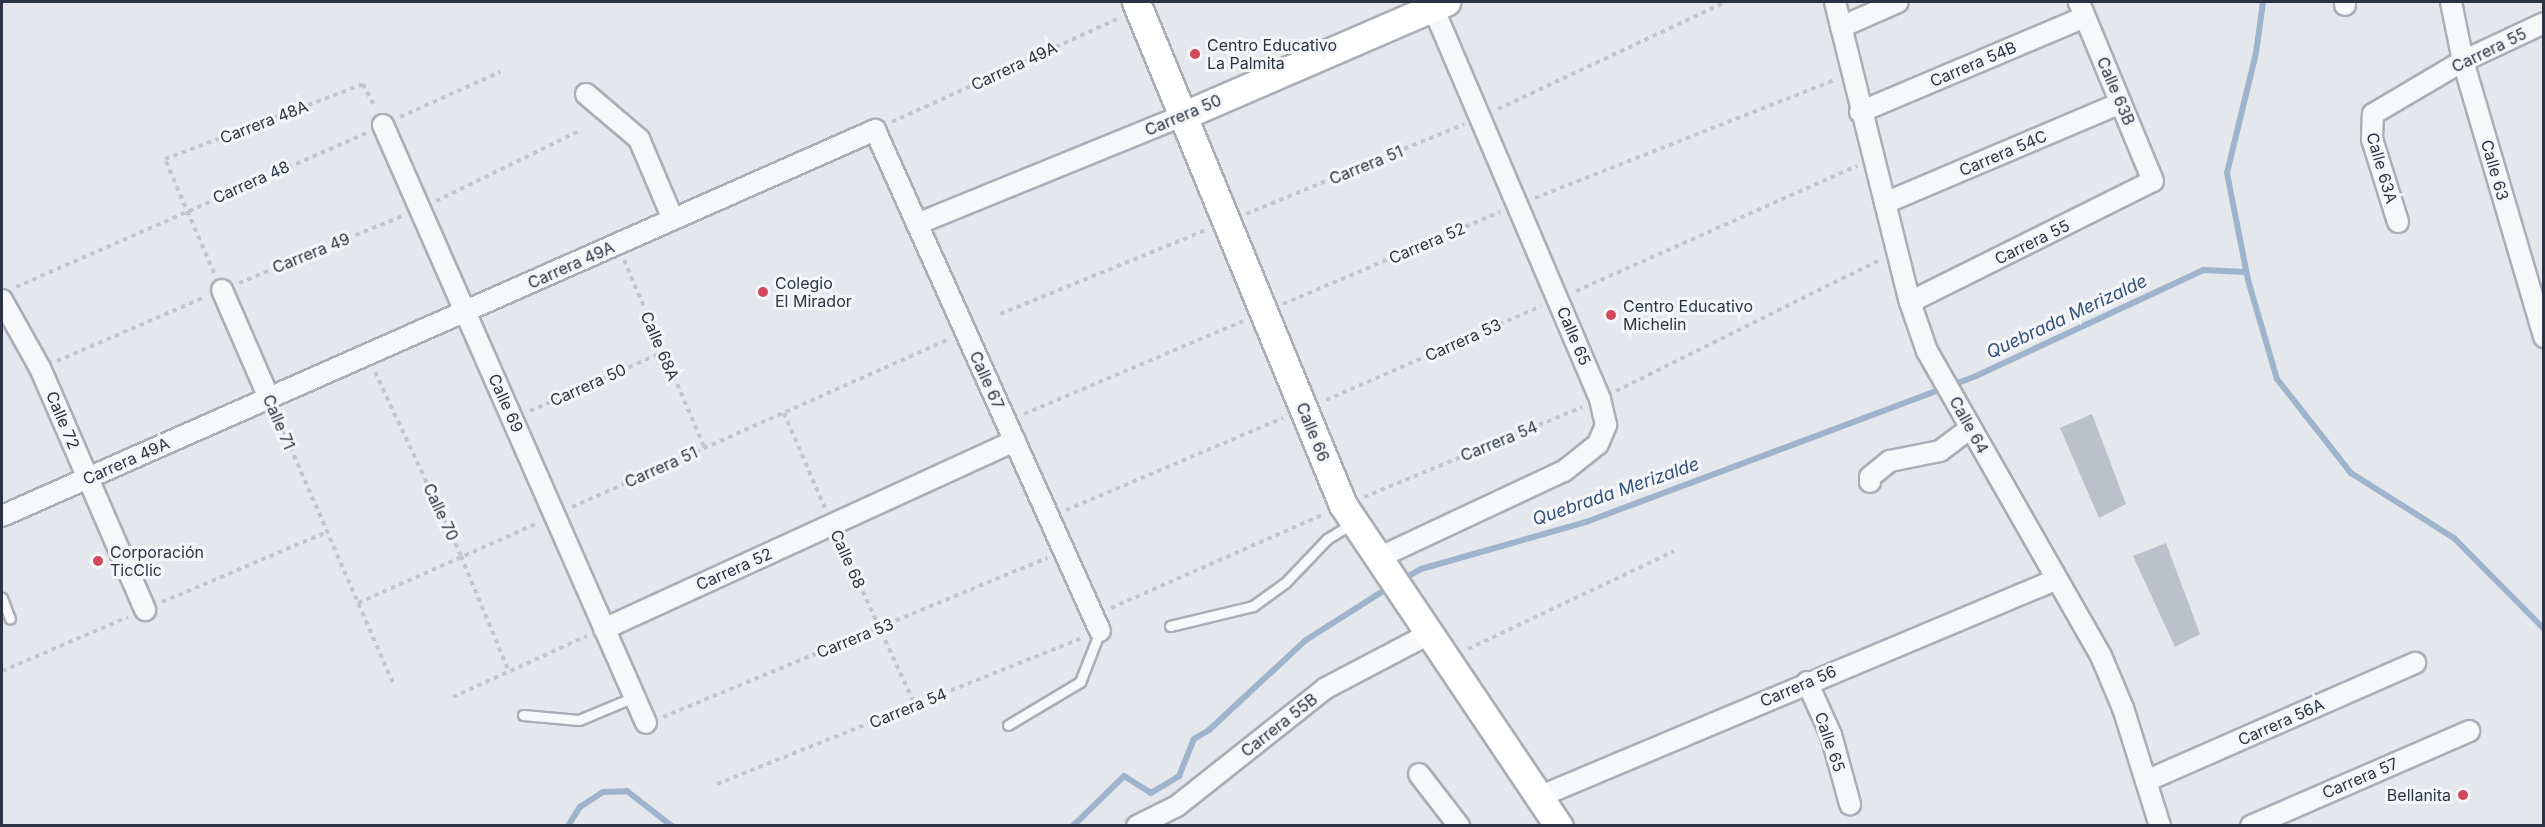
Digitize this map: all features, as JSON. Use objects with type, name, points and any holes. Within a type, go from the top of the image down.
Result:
[{"type":"street","name":"Calle 64","points":[[1834,2],[1860,112],[1874,158],[1910,302],[1940,374],[2105,666],[2160,825]]},
{"type":"street","points":[[1841,27],[1898,2]]},
{"type":"street","name":"Calle 63","points":[[2451,2],[2463,61],[2544,337]]},
{"type":"street","name":"Calle 65","points":[[1379,560],[1564,471],[1598,444],[1606,425],[1600,399],[1480,118],[1437,3]]},
{"type":"street","name":"Carrera 50","points":[[918,224],[1182,116],[1437,3]]},
{"type":"street","name":"Calle 66","points":[[1137,6],[1303,410],[1349,513],[1427,634],[1448,658],[1559,825]]},
{"type":"street","name":"Calle 63B","points":[[2082,9],[2153,181]]},
{"type":"street","name":"Carrera 54B","points":[[1860,112],[2082,9]]},
{"type":"street","name":"Carrera 55","points":[[2373,114],[2463,61],[2544,23]]},
{"type":"street","points":[[586,94],[639,139],[673,219]]},
{"type":"street","name":"Carrera 54C","points":[[1885,203],[2121,103]]},
{"type":"street","name":"Calle 63A","points":[[2373,114],[2372,139],[2398,222]]},
{"type":"street","name":"Calle 69","points":[[383,125],[646,723]]},
{"type":"street","name":"Carrera 49A","points":[[2,516],[875,130]]},
{"type":"street","name":"Calle 67","points":[[875,130],[1097,623]]},
{"type":"street","name":"Carrera 55","points":[[1910,302],[2153,181]]},
{"type":"street","name":"Calle 71","points":[[222,290],[269,398]]},
{"type":"street","name":"Calle 72","points":[[7,295],[145,610]]},
{"type":"street","points":[[1870,482],[1870,477],[1890,461],[1940,451],[1970,428]]},
{"type":"street","name":"Carrera 52","points":[[604,629],[1015,441]]},
{"type":"street","name":"Carrera 56","points":[[1541,796],[1807,682],[2055,580]]},
{"type":"street","name":"Carrera 55B","points":[[1137,825],[1177,807],[1326,688],[1427,634]]},
{"type":"street","name":"Carrera 56A","points":[[2146,781],[2415,663]]},
{"type":"street","name":"Calle 65","points":[[1807,682],[1831,735],[1850,804]]},
{"type":"street","name":"Carrera 57","points":[[2251,825],[2469,731]]},
{"type":"street","points":[[1419,774],[1459,825]]},
{"type":"lane","points":[[1170,626],[1253,606],[1285,583],[1349,513]]},
{"type":"lane","points":[[2,598],[10,619]]},
{"type":"lane","points":[[1008,725],[1080,682],[1097,623]]},
{"type":"lane","points":[[523,715],[579,720],[634,697]]},
{"type":"path","name":"Carrera 51","points":[[1000,314],[1480,118],[1725,2]]},
{"type":"path","name":"Carrera 49A","points":[[875,130],[1137,6]]},
{"type":"path","name":"Carrera 48","points":[[7,295],[187,210],[500,72]]},
{"type":"path","name":"Carrera 52","points":[[1006,422],[1518,205],[1852,73]]},
{"type":"path","name":"Carrera 48A","points":[[187,210],[165,159],[363,84],[383,125]]},
{"type":"path","name":"Carrera 49","points":[[40,368],[418,209],[579,131]]},
{"type":"path","name":"Carrera 53","points":[[1049,517],[1303,410],[1874,158]]},
{"type":"path","points":[[187,210],[222,290]]},
{"type":"path","name":"Calle 68A","points":[[617,244],[704,447]]},
{"type":"path","name":"Carrera 54","points":[[717,784],[915,705],[1349,513],[1600,399],[1897,251]]},
{"type":"path","name":"Carrera 51","points":[[358,603],[966,332]]},
{"type":"path","name":"Carrera 50","points":[[513,419],[663,352]]},
{"type":"path","name":"Calle 70","points":[[367,354],[461,556],[509,672]]},
{"type":"path","name":"Calle 71","points":[[269,398],[394,686]]},
{"type":"path","name":"Calle 68","points":[[784,413],[915,705]]},
{"type":"path","name":"Carrera 53","points":[[646,723],[1064,551]]},
{"type":"path","points":[[1448,658],[1674,551]]},
{"type":"path","points":[[453,698],[604,629]]},
{"type":"building","points":[[2092,414],[2126,504],[2099,518],[2060,428]]},
{"type":"building","points":[[2166,543],[2200,634],[2175,647],[2133,556]]},
{"type":"waterway","points":[[2263,2],[2256,53],[2227,173],[2248,280],[2277,379],[2351,473],[2454,538],[2544,629]]},
{"type":"waterway","name":"Quebrada Merizalde","points":[[1403,579],[1421,569],[1586,522],[1976,376],[2203,270],[2246,272]]},
{"type":"waterway","name":"Quebrada Merizalde","points":[[1073,826],[1124,776],[1151,793],[1179,776],[1194,739],[1209,730],[1306,640],[1391,586]]},
{"type":"waterway","name":"Quebrada Merizalde","points":[[568,826],[580,807],[603,792],[627,791],[672,826]]},
{"type":"place","name":"Centro Educativo La Palmita","points":[[1195,54]]},
{"type":"place","name":"Colegio El Mirador","points":[[763,292]]},
{"type":"place","name":"Centro Educativo Michelin","points":[[1611,315]]},
{"type":"place","name":"Corporación TicClic","points":[[98,561]]},
{"type":"place","name":"Bellanita","points":[[2463,795]]}]
